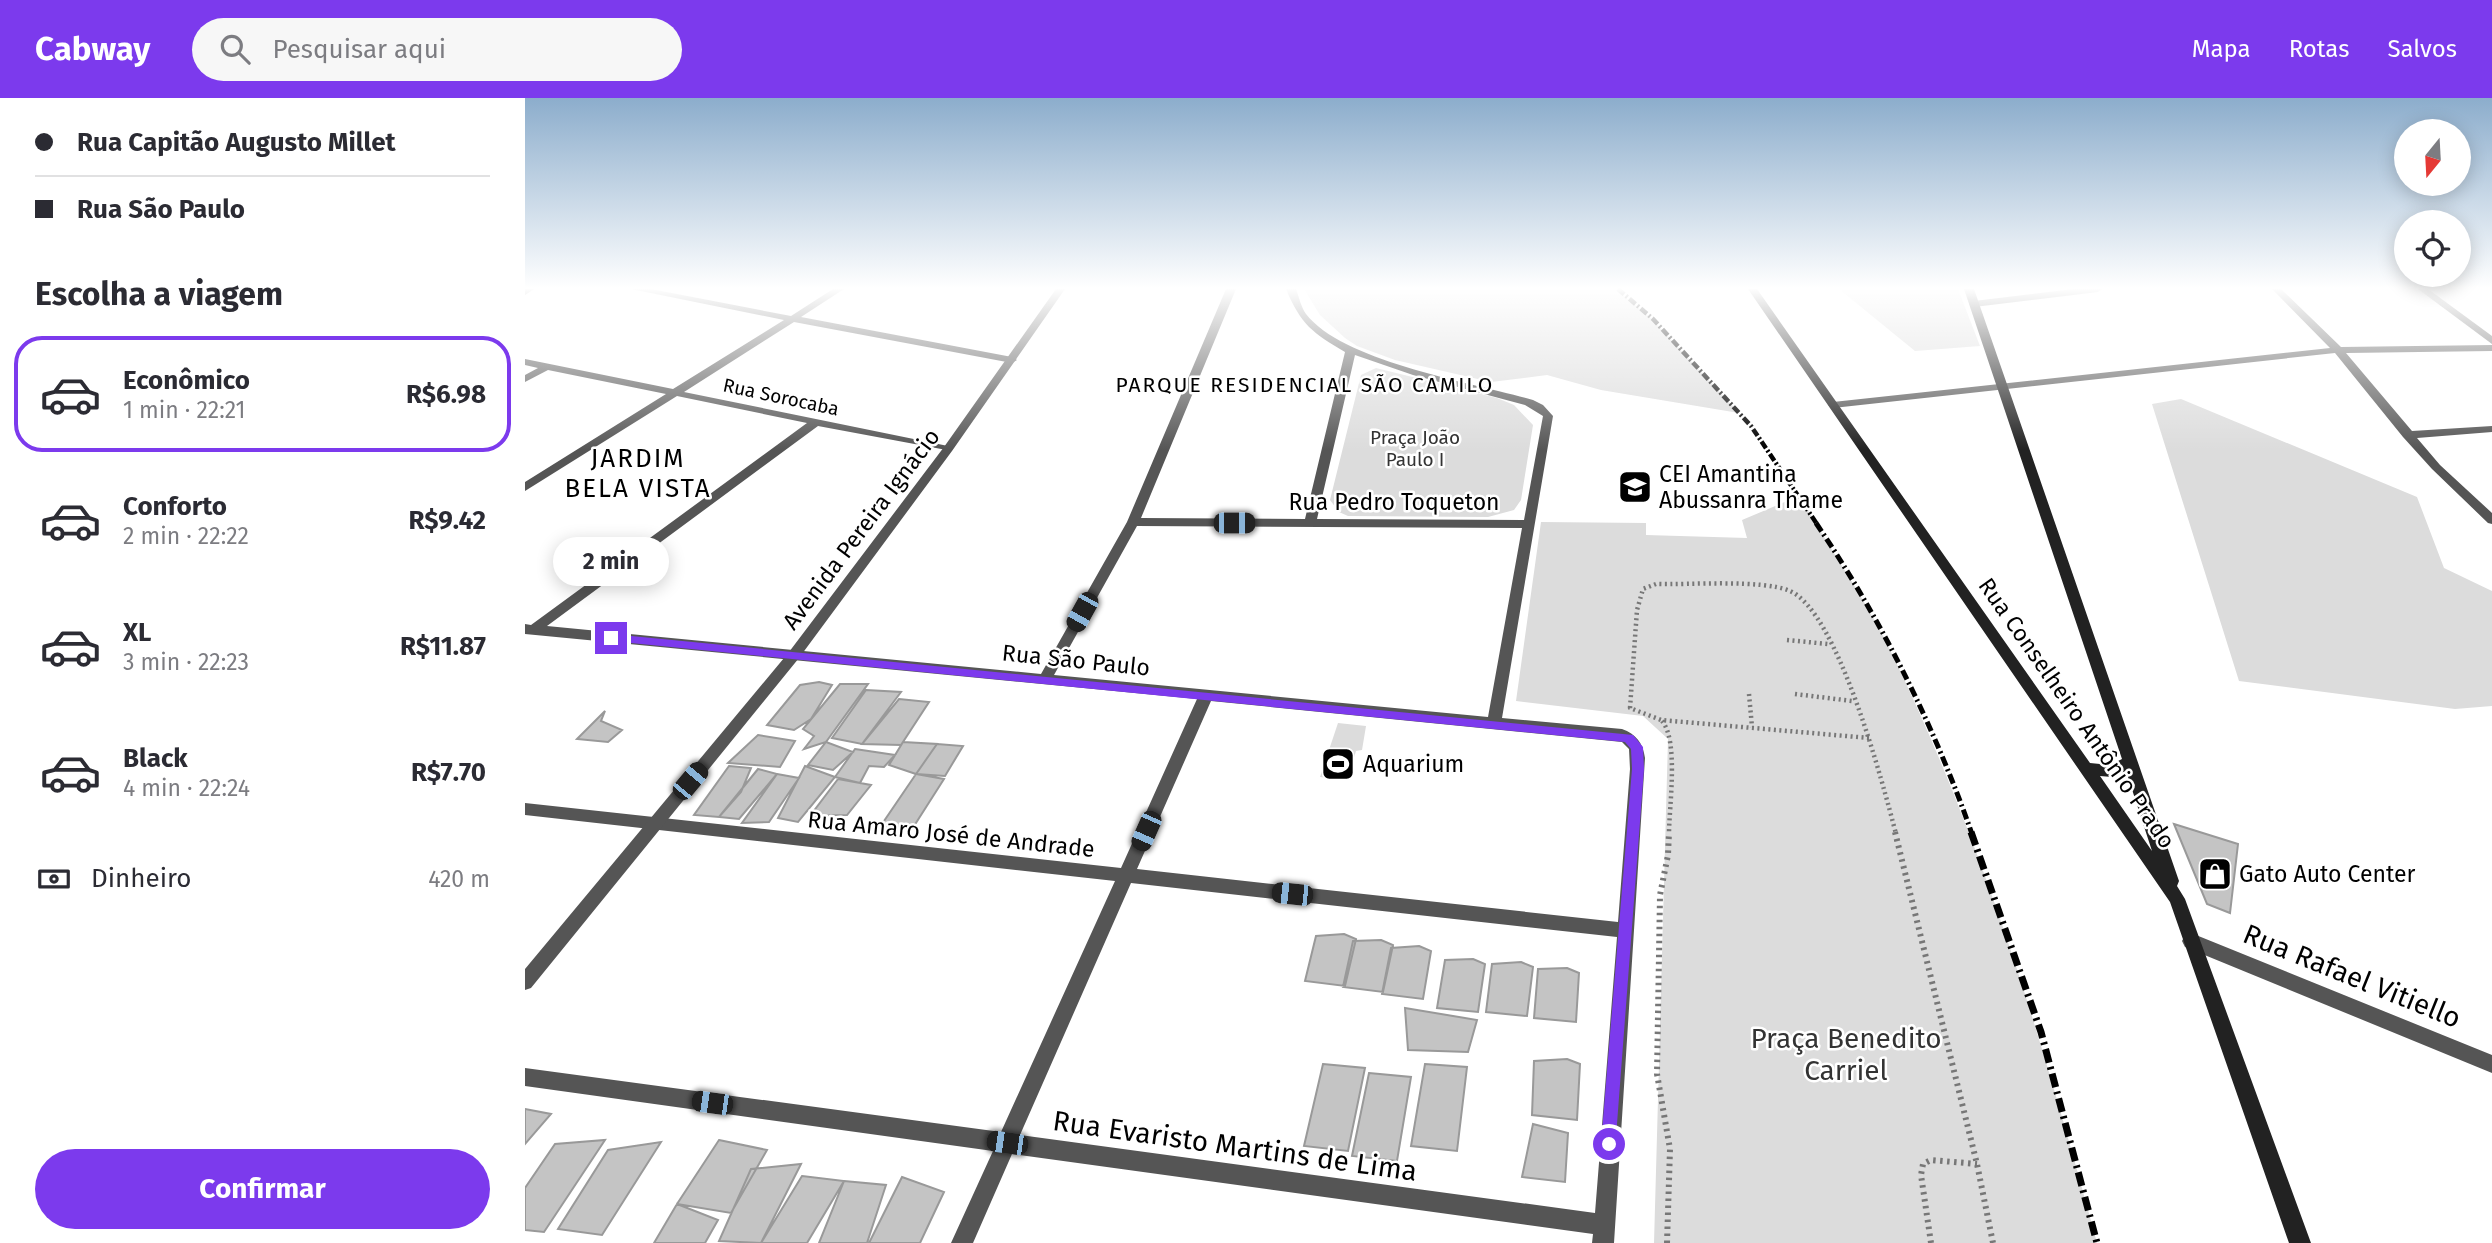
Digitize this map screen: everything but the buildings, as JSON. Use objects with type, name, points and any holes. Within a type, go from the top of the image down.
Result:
[{"type":"main road","name":"Rua Conselheiro Antônio Prado","points":[[1789,342],[2177,899],[2301,1243]]},
{"type":"main road","points":[[1988,342],[2027,467],[2177,899]]},
{"type":"main road","points":[[2086,768],[2112,771],[2130,761]]},
{"type":"street","points":[[525,487],[755,342]]},
{"type":"street","points":[[915,342],[1012,360]]},
{"type":"street","name":"Avenida Pereira Ignácio","points":[[525,982],[794,655],[1024,342]]},
{"type":"street","points":[[1045,679],[1133,522],[1209,342]]},
{"type":"street","points":[[1335,342],[1377,362],[1485,388],[1537,405],[1549,420],[1541,444],[1495,723]]},
{"type":"street","points":[[2330,342],[2407,435],[2492,520]]},
{"type":"street","points":[[1833,405],[2338,350],[2492,348]]},
{"type":"street","points":[[1310,523],[1351,349]]},
{"type":"street","name":"Rua Sorocaba","points":[[525,362],[948,449]]},
{"type":"street","points":[[525,379],[546,367]]},
{"type":"street","points":[[529,630],[815,422]]},
{"type":"street","points":[[2407,435],[2492,429]]},
{"type":"street","name":"Rua Pedro Toqueton","points":[[1133,522],[1529,524]]},
{"type":"street","name":"Rua São Paulo","points":[[529,630],[1622,735],[1635,744],[1638,756],[1623,930]]},
{"type":"street","points":[[962,1243],[1206,695]]},
{"type":"street","name":"Rua Amaro José de Andrade","points":[[525,809],[1623,930]]},
{"type":"street","points":[[1603,1234],[1623,930]]},
{"type":"street","name":"Rua Rafael Vitiello","points":[[2191,941],[2492,1064]]},
{"type":"street","name":"Rua Evaristo Martins de Lima","points":[[525,1077],[1007,1143],[1603,1234]]},
{"type":"path","points":[[1868,738],[1661,720],[1630,708],[1637,600],[1643,589],[1649,586],[1777,587],[1804,600],[1828,644],[1877,759],[1977,1164],[1993,1243]]},
{"type":"path","points":[[1787,640],[1828,644]]},
{"type":"path","points":[[1749,694],[1752,727]]},
{"type":"path","points":[[1795,694],[1853,701]]},
{"type":"path","points":[[1661,720],[1669,729],[1671,745],[1668,855],[1660,895],[1657,1073],[1670,1149],[1667,1243]]},
{"type":"path","points":[[1931,1243],[1921,1175],[1923,1164],[1931,1160],[1977,1164]]},
{"type":"green space","points":[[1352,342],[1674,342],[1739,413],[1601,390],[1547,375],[1491,382],[1395,360]]},
{"type":"green space","points":[[1904,342],[1979,342],[1980,346],[1915,351]]},
{"type":"green space","name":"Praça João Paulo I","points":[[1376,368],[1497,398],[1514,405],[1533,425],[1521,500],[1514,510],[1488,517],[1348,516],[1339,512],[1330,500],[1361,375]]},
{"type":"green space","points":[[2181,399],[2417,497],[2444,568],[2492,591],[2492,706],[2455,709],[2239,681],[2152,404]]},
{"type":"green space","name":"Praça Benedito Carriel","points":[[1799,496],[1883,636],[1956,799],[2033,1019],[2097,1243],[1654,1243],[1668,739],[1643,716],[1516,701],[1541,522],[1646,523],[1646,535],[1747,538],[1742,520]]},
{"type":"green space","name":"Aquarium","points":[[1338,723],[1366,726],[1362,750],[1356,751],[1347,780],[1320,777]]},
{"type":"railway","points":[[1674,342],[1751,426],[1817,524]]},
{"type":"railway","points":[[1816,523],[1840,559],[1904,674],[1941,753],[1972,834]]},
{"type":"railway","points":[[1971,832],[2041,1032],[2097,1243]]},
{"type":"place","name":"CEI Amantina Abussanra Thame","points":[[1635,487]]},
{"type":"place","name":"Aquarium","points":[[1338,764]]},
{"type":"place","name":"Gato Auto Center","points":[[2215,874]]},
{"type":"district","name":"PARQUE RESIDENCIAL SÃO CAMILO","points":[[1305,385]]},
{"type":"district","name":"JARDIM BELA VISTA","points":[[638,473]]},
{"type":"route","points":[[611,638],[1597,732],[1629,738],[1637,747],[1638,769],[1623,930],[1609,1144]]}]
